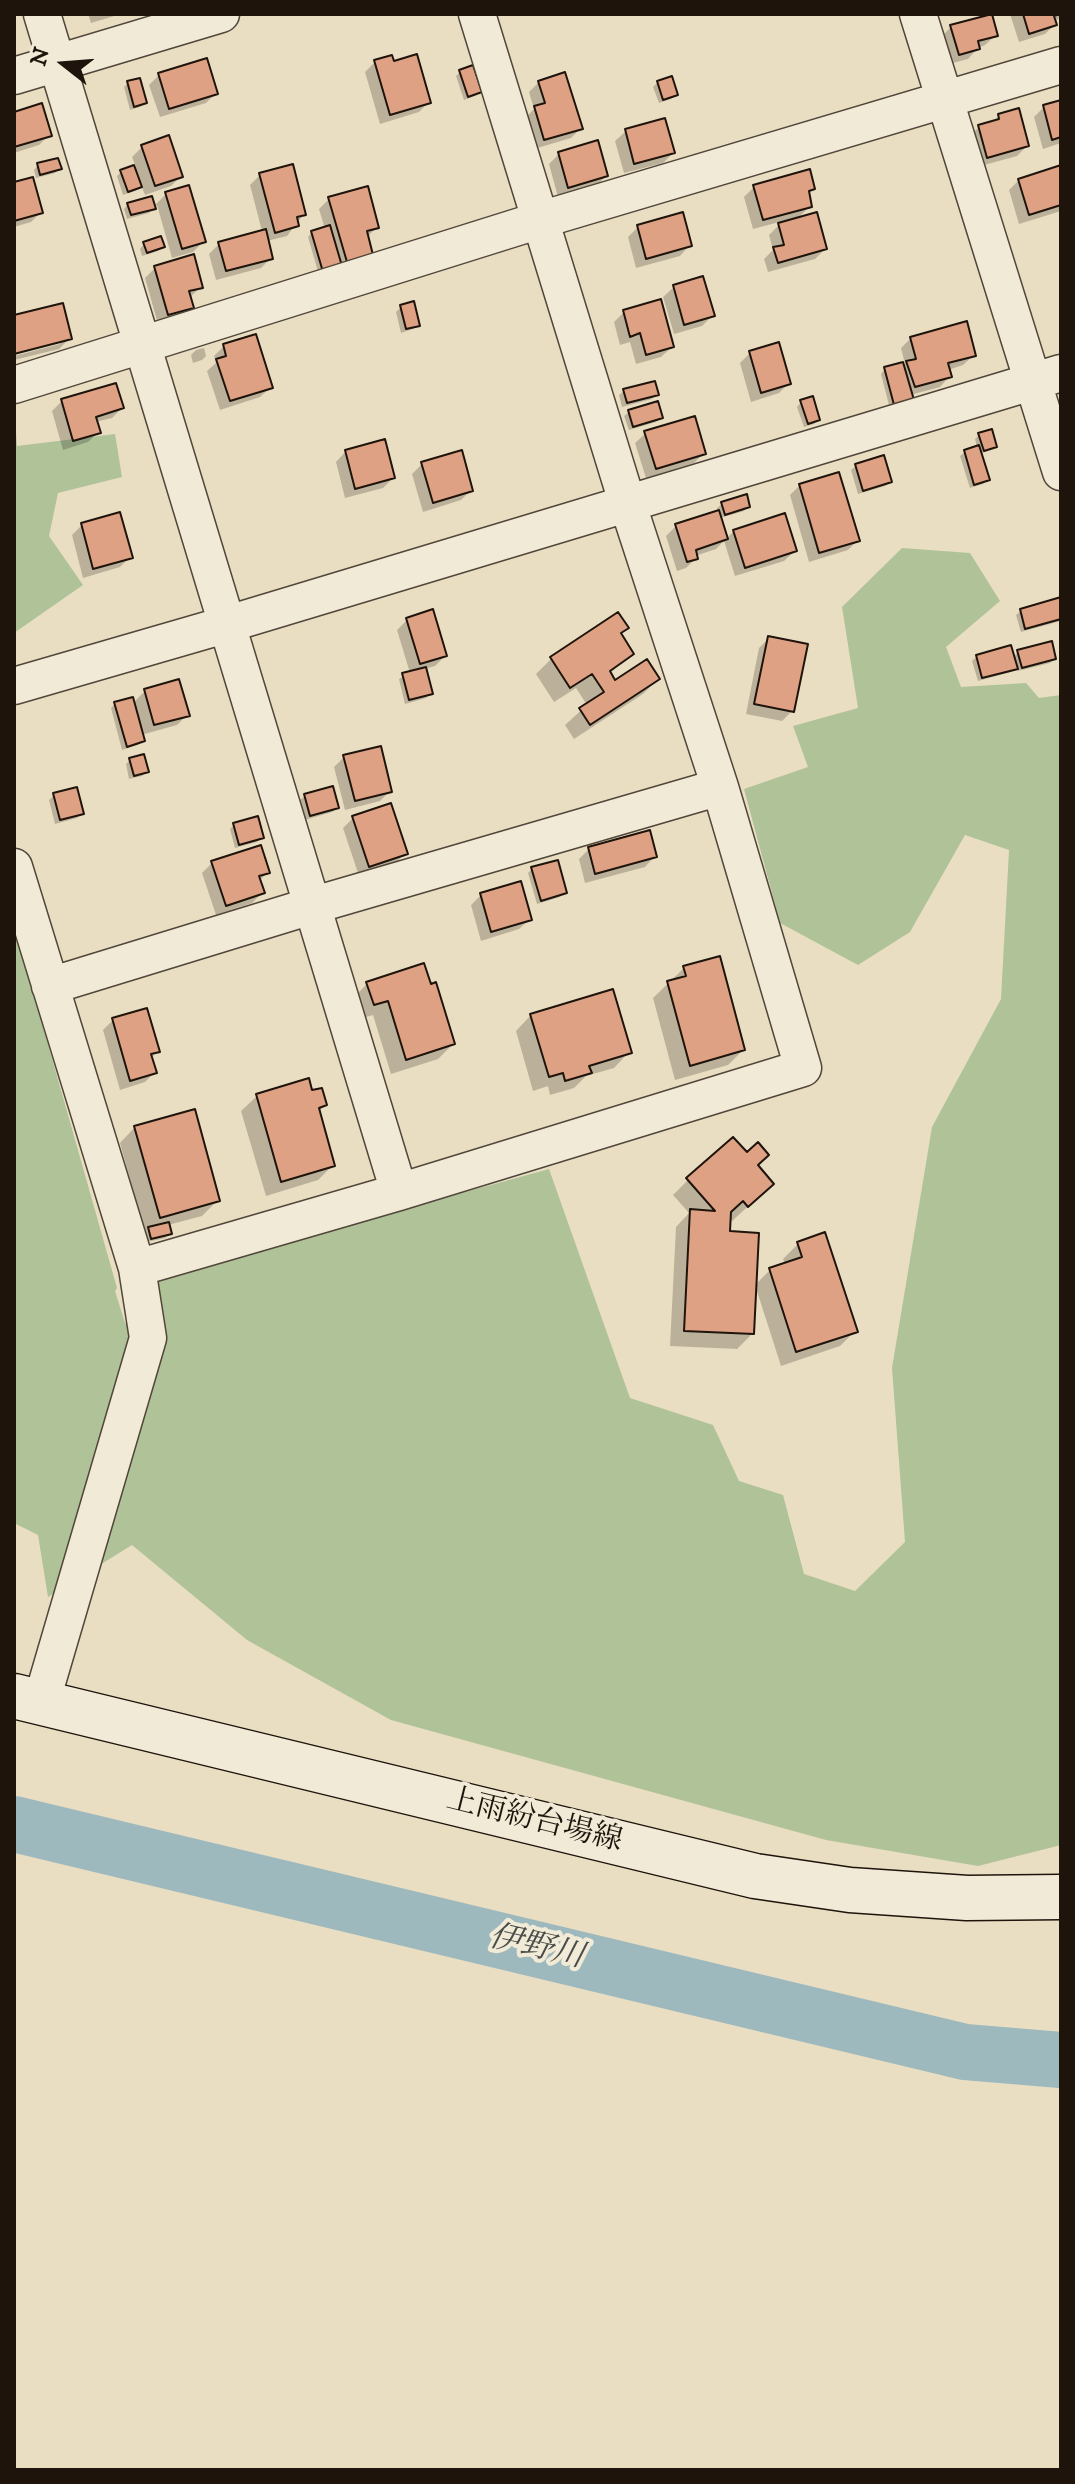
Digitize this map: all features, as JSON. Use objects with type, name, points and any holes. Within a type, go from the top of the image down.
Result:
[{"type":"main road","name":"上雨紛台場線","points":[[27,1700],[755,1876],[850,1890],[967,1898],[1061,1897]]},
{"type":"street","points":[[42,14],[399,1192]]},
{"type":"street","points":[[14,76],[221,14]]},
{"type":"street","points":[[137,1268],[399,1192],[803,1068],[720,787],[627,502],[477,14]]},
{"type":"street","points":[[918,14],[945,99],[1047,377],[1061,472]]},
{"type":"street","points":[[14,385],[540,220],[1061,65]]},
{"type":"street","points":[[14,686],[1047,377]]},
{"type":"street","points":[[50,986],[720,787]]},
{"type":"street","points":[[14,867],[137,1268],[148,1338],[27,1700]]},
{"type":"green space","points":[[14,402],[17,446],[115,434],[122,477],[58,493],[49,536],[83,585],[14,633]]},
{"type":"green space","points":[[902,548],[970,553],[1000,601],[946,647],[961,687],[1026,683],[1039,698],[1061,695],[1061,1845],[978,1866],[826,1840],[391,1720],[247,1640],[132,1545],[48,1597],[38,1535],[14,1523],[14,924],[125,1323],[164,1318],[153,1278],[549,1169],[630,1398],[713,1425],[739,1481],[783,1495],[804,1574],[855,1591],[905,1542],[892,1368],[932,1127],[1001,999],[1009,850],[965,835],[910,932],[858,965],[780,923],[744,789],[808,767],[793,726],[858,708],[842,607]]},
{"type":"building","points":[[992,14],[998,36],[978,41],[980,49],[959,55],[950,25]]},
{"type":"building","points":[[1023,14],[1060,14],[1054,16],[1057,25],[1029,34]]},
{"type":"building","points":[[417,54],[431,103],[390,115],[374,60],[392,55],[394,61]]},
{"type":"building","points":[[207,58],[218,94],[169,109],[158,73]]},
{"type":"building","points":[[473,65],[482,92],[468,97],[459,70]]},
{"type":"building","points":[[565,72],[583,129],[544,140],[534,106],[545,103],[538,81]]},
{"type":"building","points":[[672,76],[678,95],[663,100],[657,81]]},
{"type":"building","points":[[140,78],[147,103],[134,107],[127,81]]},
{"type":"building","points":[[1061,100],[1061,137],[1052,140],[1043,105]]},
{"type":"building","points":[[42,103],[52,136],[14,147],[14,112]]},
{"type":"building","points":[[1019,108],[1029,146],[987,158],[978,125],[999,119],[998,114]]},
{"type":"building","points":[[665,118],[675,153],[634,164],[625,129]]},
{"type":"building","points":[[169,135],[183,177],[155,186],[141,145]]},
{"type":"building","points":[[598,140],[608,176],[568,188],[558,152]]},
{"type":"building","points":[[58,158],[62,169],[40,175],[37,163]]},
{"type":"building","points":[[293,164],[306,215],[297,217],[299,226],[275,233],[259,173]]},
{"type":"building","points":[[134,165],[142,187],[128,192],[120,170]]},
{"type":"building","points":[[1061,165],[1061,205],[1029,215],[1018,179]]},
{"type":"building","points":[[810,169],[815,189],[809,191],[812,207],[763,220],[753,185]]},
{"type":"building","points":[[33,177],[43,213],[14,221],[14,182]]},
{"type":"building","points":[[189,185],[206,242],[182,249],[165,192]]},
{"type":"building","points":[[368,186],[379,228],[367,231],[373,255],[347,262],[328,197]]},
{"type":"building","points":[[152,196],[156,209],[131,215],[127,203]]},
{"type":"building","points":[[683,212],[692,246],[646,259],[637,225]]},
{"type":"building","points":[[817,212],[827,249],[778,263],[773,247],[784,245],[778,223]]},
{"type":"building","points":[[330,225],[342,266],[323,272],[311,231]]},
{"type":"building","points":[[266,229],[273,259],[226,271],[218,242]]},
{"type":"building","points":[[161,236],[165,247],[147,253],[143,242]]},
{"type":"building","points":[[194,254],[203,288],[189,291],[194,308],[168,315],[154,266]]},
{"type":"building","points":[[703,276],[715,316],[684,325],[673,285]]},
{"type":"building","points":[[661,299],[674,347],[646,355],[640,333],[630,337],[623,310]]},
{"type":"building","points":[[414,301],[420,326],[406,329],[400,305]]},
{"type":"building","points":[[63,303],[72,339],[14,354],[14,315]]},
{"type":"building","points":[[967,321],[976,356],[948,363],[952,377],[915,387],[906,361],[916,359],[910,337]]},
{"type":"building","points":[[256,334],[273,388],[230,401],[216,359],[226,356],[223,344]]},
{"type":"building","points":[[779,342],[791,384],[761,393],[749,351]]},
{"type":"building","points":[[903,362],[914,400],[894,405],[884,367]]},
{"type":"building","points":[[655,381],[659,395],[627,403],[623,389]]},
{"type":"building","points":[[116,383],[124,408],[96,417],[101,433],[73,441],[61,399]]},
{"type":"building","points":[[813,396],[820,420],[808,424],[800,400]]},
{"type":"building","points":[[658,401],[663,418],[633,427],[628,410]]},
{"type":"building","points":[[695,416],[706,454],[656,469],[644,431]]},
{"type":"building","points":[[992,429],[997,447],[984,451],[978,433]]},
{"type":"building","points":[[385,439],[395,478],[355,489],[345,450]]},
{"type":"building","points":[[979,445],[990,480],[974,485],[964,450]]},
{"type":"building","points":[[462,450],[473,491],[433,503],[421,462]]},
{"type":"building","points":[[884,455],[892,482],[863,491],[855,464]]},
{"type":"building","points":[[839,472],[860,541],[819,553],[799,484]]},
{"type":"building","points":[[747,494],[750,507],[725,515],[721,502]]},
{"type":"building","points":[[719,510],[728,539],[696,550],[698,559],[687,562],[675,524]]},
{"type":"building","points":[[120,512],[133,558],[93,569],[81,523]]},
{"type":"building","points":[[785,513],[797,551],[745,568],[733,530]]},
{"type":"building","points":[[1061,597],[1061,619],[1025,629],[1020,609]]},
{"type":"building","points":[[433,609],[447,656],[420,664],[406,618]]},
{"type":"building","points":[[618,612],[629,628],[621,633],[634,654],[610,671],[615,680],[647,659],[660,679],[590,725],[579,708],[604,692],[592,674],[570,688],[550,657]]},
{"type":"building","points":[[768,636],[808,644],[794,712],[754,704]]},
{"type":"building","points":[[1052,641],[1056,659],[1022,668],[1017,650]]},
{"type":"building","points":[[1011,645],[1018,669],[982,678],[976,655]]},
{"type":"building","points":[[426,667],[433,694],[409,700],[402,673]]},
{"type":"building","points":[[179,679],[190,716],[154,725],[144,689]]},
{"type":"building","points":[[133,697],[145,741],[127,747],[114,702]]},
{"type":"building","points":[[381,746],[392,792],[355,801],[343,755]]},
{"type":"building","points":[[144,754],[149,772],[134,776],[129,758]]},
{"type":"building","points":[[333,786],[339,808],[310,816],[304,794]]},
{"type":"building","points":[[77,787],[84,814],[60,820],[53,793]]},
{"type":"building","points":[[391,803],[408,854],[369,867],[352,816]]},
{"type":"building","points":[[258,816],[264,838],[239,845],[233,823]]},
{"type":"building","points":[[650,830],[657,857],[595,874],[588,847]]},
{"type":"building","points":[[261,845],[270,873],[259,876],[265,893],[226,906],[211,861]]},
{"type":"building","points":[[558,860],[567,893],[541,901],[531,867]]},
{"type":"building","points":[[521,881],[532,920],[491,932],[480,893]]},
{"type":"building","points":[[720,956],[745,1050],[690,1066],[667,981],[686,976],[683,966]]},
{"type":"building","points":[[424,963],[431,984],[436,982],[455,1044],[406,1060],[388,1001],[374,1005],[366,982]]},
{"type":"building","points":[[613,989],[632,1053],[589,1066],[592,1073],[565,1081],[563,1073],[549,1077],[530,1014]]},
{"type":"building","points":[[147,1008],[160,1052],[151,1054],[157,1073],[130,1081],[112,1018]]},
{"type":"building","points":[[309,1078],[312,1090],[322,1088],[327,1105],[319,1108],[335,1166],[281,1182],[256,1094]]},
{"type":"building","points":[[195,1109],[220,1201],[160,1218],[134,1126]]},
{"type":"building","points":[[733,1137],[747,1152],[758,1142],[769,1155],[758,1165],[774,1184],[748,1207],[743,1201],[731,1212],[730,1231],[759,1233],[754,1334],[684,1331],[690,1209],[715,1211],[686,1178]]},
{"type":"building","points":[[169,1222],[172,1234],[151,1239],[148,1227]]},
{"type":"building","points":[[825,1232],[858,1332],[796,1352],[769,1268],[802,1257],[797,1242]]},
{"type":"waterway","name":"伊野川","points":[[14,1824],[965,2052],[1061,2060]]}]
